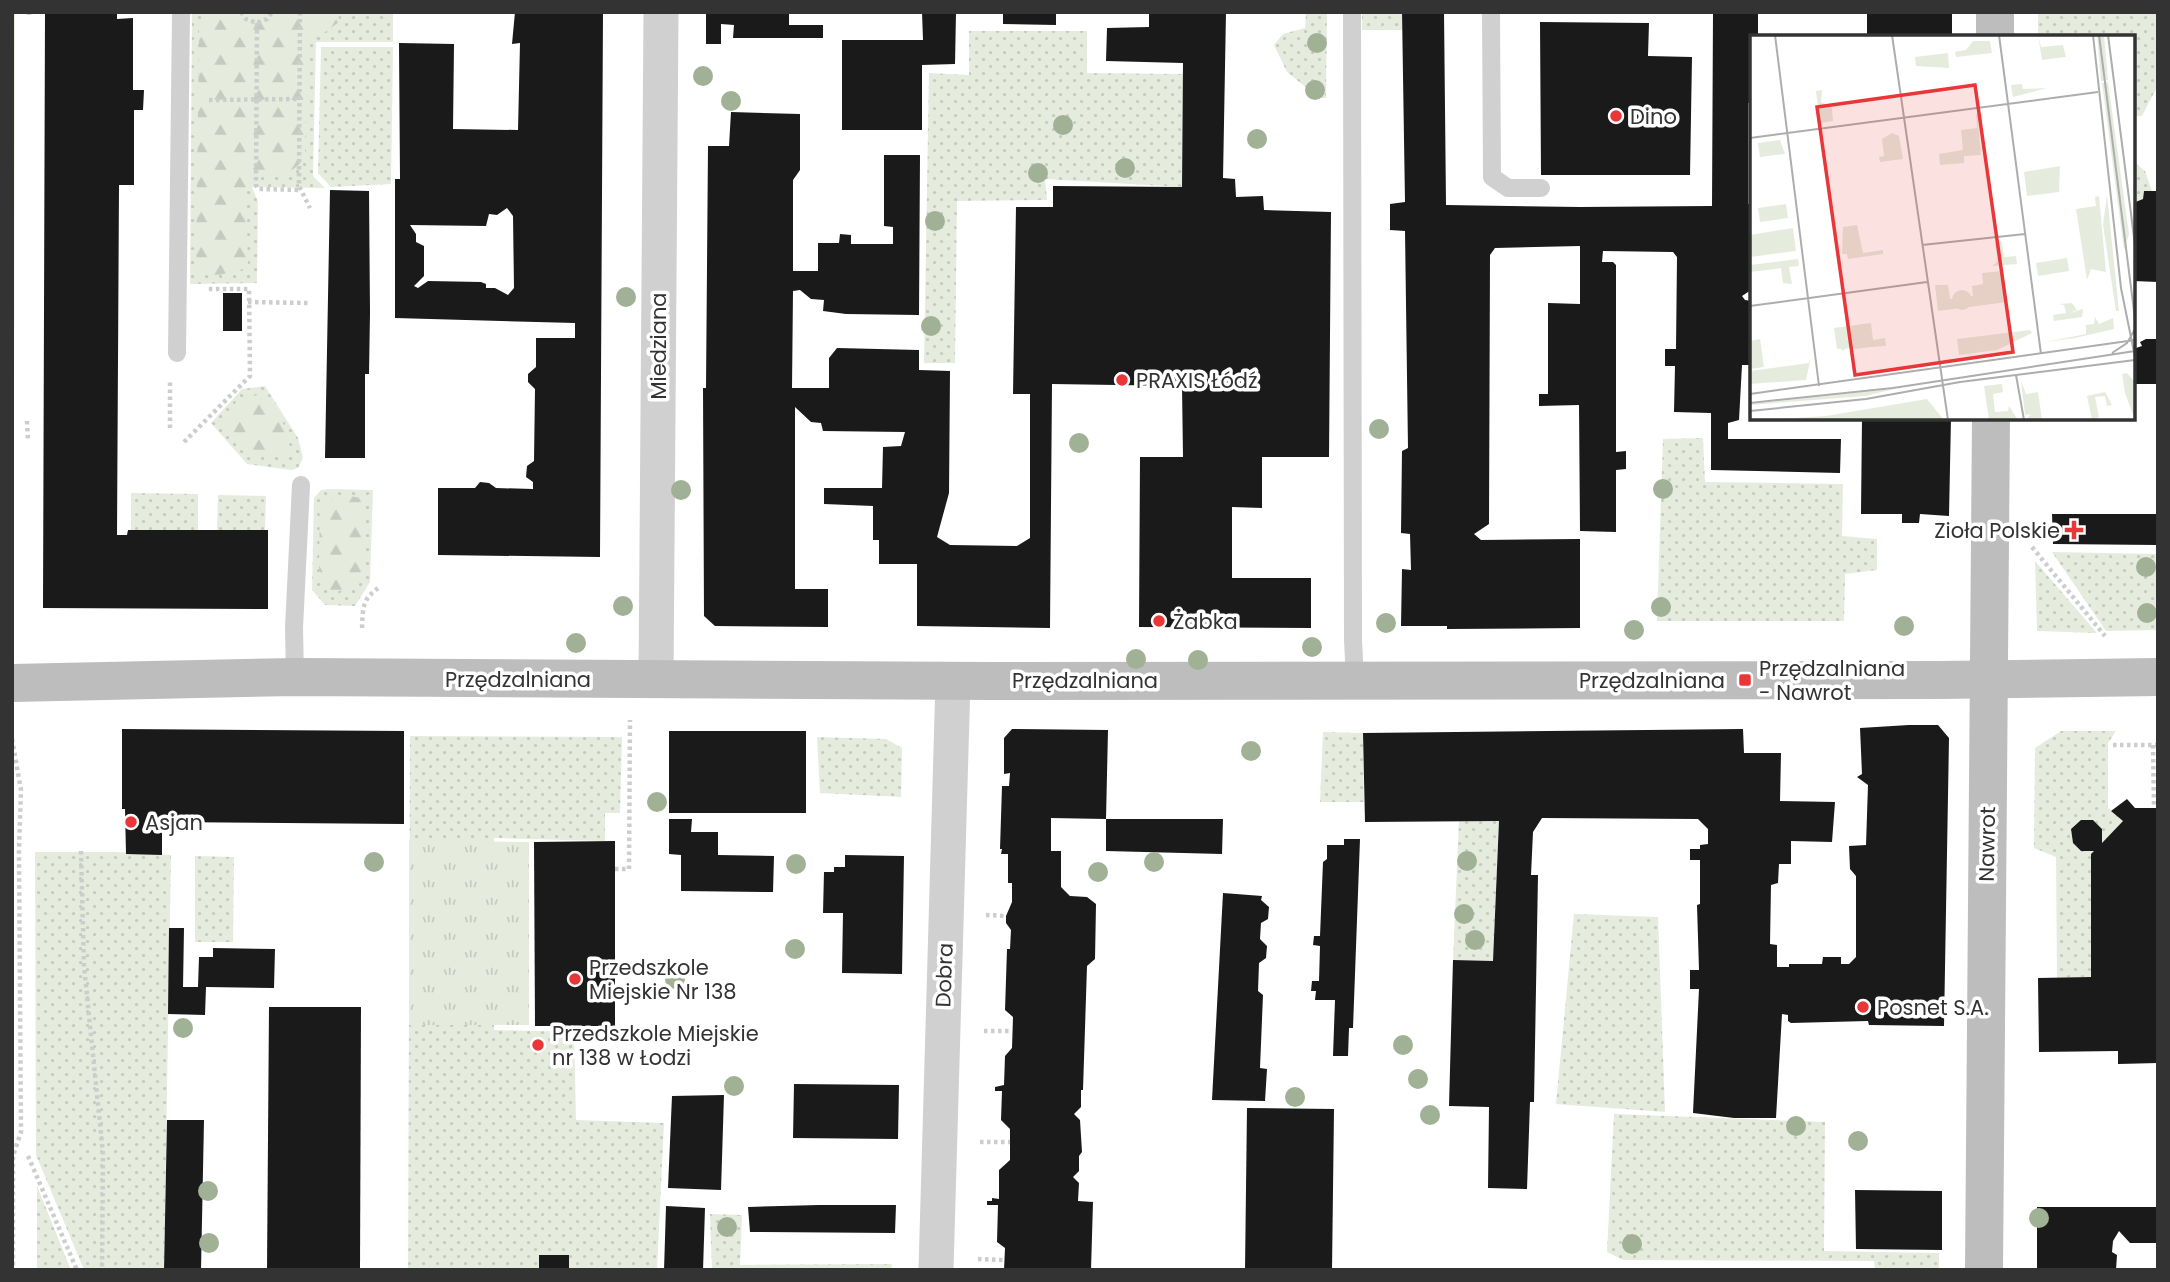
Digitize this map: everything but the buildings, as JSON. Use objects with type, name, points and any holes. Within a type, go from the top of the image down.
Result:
[{"type":"street","name":"Miedziana","points":[[656,680],[661,12]]},
{"type":"street","points":[[1995,12],[1995,35]]},
{"type":"street","name":"Nawrot","points":[[1984,1270],[1991,420]]},
{"type":"street","name":"Przędzalniana","points":[[12,682],[295,677],[953,681],[2158,677]]},
{"type":"street","name":"Dobra","points":[[936,1270],[953,681]]},
{"type":"lane","points":[[177,353],[181,12]]},
{"type":"lane","points":[[1352,12],[1355,680]]},
{"type":"lane","points":[[1491,12],[1492,177],[1508,188],[1541,188]]},
{"type":"lane","points":[[295,677],[294,628],[301,485]]},
{"type":"path","points":[[241,12],[247,19],[257,23],[267,19],[272,12]]},
{"type":"path","points":[[300,12],[301,190],[310,208]]},
{"type":"path","points":[[257,23],[256,185],[258,189],[301,190]]},
{"type":"path","points":[[180,100],[299,99]]},
{"type":"path","points":[[184,442],[250,376],[249,289],[202,289]]},
{"type":"path","points":[[248,302],[308,303]]},
{"type":"path","points":[[170,394],[170,428]]},
{"type":"path","points":[[27,421],[27,441]]},
{"type":"path","points":[[2029,544],[2105,636]]},
{"type":"path","points":[[362,628],[364,603],[370,593],[381,586]]},
{"type":"path","points":[[615,869],[629,869],[630,719]]},
{"type":"path","points":[[12,739],[22,790],[19,850],[21,1132],[13,1156],[13,1270]]},
{"type":"path","points":[[2113,745],[2155,745],[2154,805],[2158,804]]},
{"type":"path","points":[[81,852],[84,966],[103,1154],[102,1270]]},
{"type":"path","points":[[986,915],[1006,916]]},
{"type":"path","points":[[984,1031],[1012,1031]]},
{"type":"path","points":[[980,1142],[1010,1142]]},
{"type":"path","points":[[29,1156],[77,1270]]},
{"type":"path","points":[[978,1259],[1004,1259]]},
{"type":"green space","points":[[12,12],[15,12],[14,395],[12,395]]},
{"type":"green space","points":[[192,12],[393,12],[393,42],[316,42],[313,176],[325,188],[252,187],[258,202],[257,283],[190,284]]},
{"type":"green space","points":[[210,12],[338,12],[339,22],[307,45],[305,159],[283,178],[261,175],[246,190],[248,268],[219,275],[198,274],[196,253],[199,30]]},
{"type":"green space","points":[[1306,12],[1327,12],[1326,98],[1319,98],[1287,72],[1274,45],[1283,34],[1305,28]]},
{"type":"green space","points":[[1362,12],[1402,12],[1402,30],[1362,30]]},
{"type":"green space","points":[[2038,12],[2158,12],[2158,85],[2142,116],[2135,116],[2135,35],[2038,35]]},
{"type":"green space","points":[[969,31],[1087,31],[1087,73],[1183,74],[1182,187],[1045,179],[1047,200],[957,201],[955,363],[924,363],[929,73],[969,75]]},
{"type":"green space","points":[[321,47],[393,47],[391,184],[331,187],[318,173]]},
{"type":"green space","points":[[2135,163],[2145,171],[2152,191],[2144,191],[2143,199],[2135,202]]},
{"type":"green space","points":[[265,386],[298,438],[303,458],[298,468],[291,470],[247,464],[211,423],[242,389]]},
{"type":"green space","points":[[258,395],[278,413],[286,430],[290,457],[248,455],[233,439],[223,421],[238,399]]},
{"type":"green space","points":[[1703,438],[1705,482],[1843,484],[1842,536],[1877,539],[1877,570],[1845,574],[1844,621],[1657,621],[1663,439]]},
{"type":"green space","points":[[321,490],[373,490],[370,582],[355,606],[325,605],[312,590],[314,498]]},
{"type":"green space","points":[[131,493],[198,494],[198,530],[131,530]]},
{"type":"green space","points":[[218,495],[266,496],[265,530],[217,530]]},
{"type":"green space","points":[[346,495],[365,499],[363,574],[357,583],[337,592],[325,588],[319,568],[320,507],[330,500]]},
{"type":"green space","points":[[2052,552],[2158,554],[2157,630],[2106,631]]},
{"type":"green space","points":[[2035,561],[2097,633],[2037,631]]},
{"type":"green space","points":[[2061,731],[2116,731],[2108,743],[2108,808],[2123,821],[2102,843],[2102,829],[2093,820],[2081,820],[2071,829],[2073,843],[2080,851],[2094,851],[2091,855],[2091,977],[2057,978],[2056,857],[2034,848],[2035,748]]},
{"type":"green space","points":[[1323,732],[1363,733],[1364,802],[1320,802]]},
{"type":"green space","name":"Przedszkole Miejskie nr 138 w Łodzi","points":[[410,736],[622,737],[620,813],[605,813],[605,841],[494,838],[494,1030],[574,1032],[576,1120],[664,1123],[657,1270],[408,1270]]},
{"type":"green space","points":[[817,737],[886,739],[902,748],[901,797],[820,793]]},
{"type":"green space","points":[[1459,821],[1499,821],[1493,961],[1453,960]]},
{"type":"green space","points":[[409,840],[529,842],[529,1025],[409,1025]]},
{"type":"green space","points":[[35,852],[171,855],[164,1270],[84,1270],[36,1155]]},
{"type":"green space","points":[[195,856],[234,857],[233,942],[195,942]]},
{"type":"green space","points":[[1574,914],[1658,917],[1665,1112],[1556,1104]]},
{"type":"green space","points":[[1614,1114],[1825,1122],[1824,1251],[1939,1253],[1939,1270],[1875,1270],[1874,1261],[1623,1260],[1607,1252]]},
{"type":"green space","points":[[37,1186],[71,1270],[37,1270]]},
{"type":"green space","points":[[710,1214],[742,1215],[740,1265],[892,1264],[891,1270],[712,1270]]},
{"type":"place","name":"Dino","points":[[1616,116]]},
{"type":"place","name":"PRAXIS Łódź","points":[[1122,380]]},
{"type":"place","name":"Zioła Polskie","points":[[2074,530]]},
{"type":"place","name":"Żabka","points":[[1159,621]]},
{"type":"place","name":"Przędzalniana - Nawrot","points":[[1745,680]]},
{"type":"place","name":"Asjan","points":[[131,822]]},
{"type":"place","name":"Przedszkole Miejskie Nr 138","points":[[575,979]]},
{"type":"place","name":"Posnet S.A.","points":[[1863,1007]]},
{"type":"place","name":"Przedszkole Miejskie nr 138 w Łodzi","points":[[538,1045]]}]
